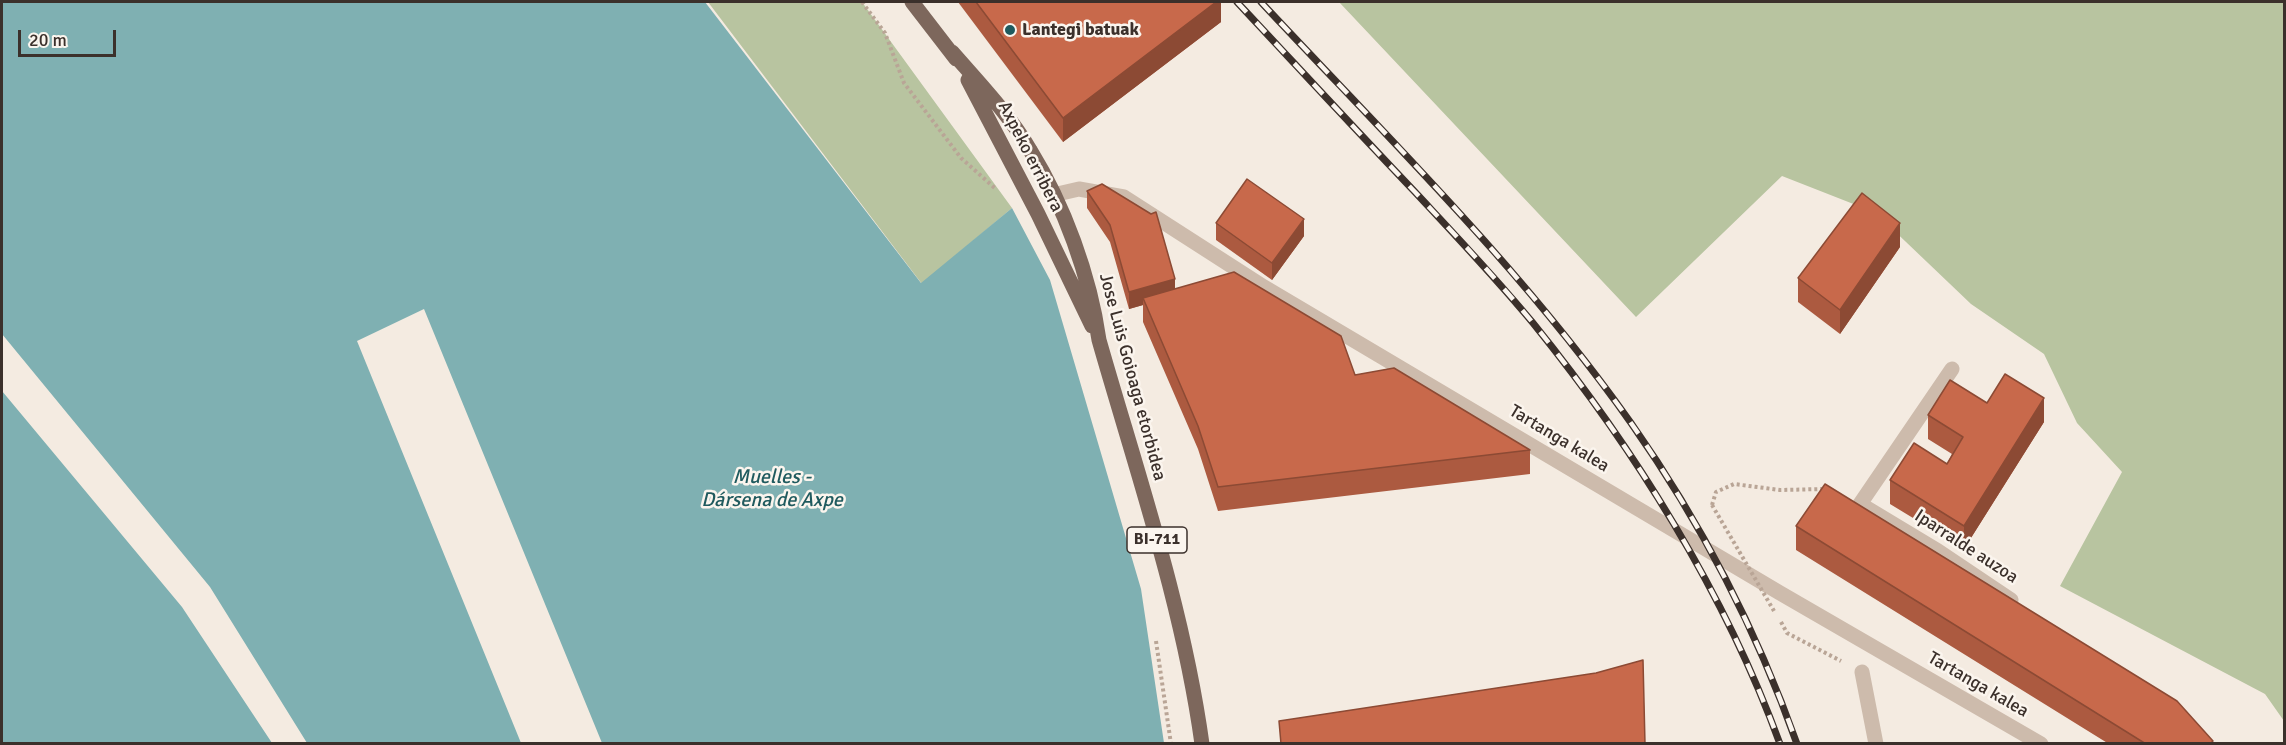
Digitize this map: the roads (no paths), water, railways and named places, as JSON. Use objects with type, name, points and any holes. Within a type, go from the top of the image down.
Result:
[{"type":"main road","name":"Axpeko erribera","points":[[912,2],[952,52],[1038,214],[1099,340]]},
{"type":"main road","name":"Jose Luis Goioaga etorbidea","points":[[952,52],[994,100],[1031,150],[1076,248],[1090,292],[1099,340],[1170,584],[1195,692],[1202,744]]},
{"type":"street","name":"Tartanga kalea","points":[[1053,195],[1079,189],[1124,197],[1274,293],[1780,593],[2041,744]]},
{"type":"street","name":"Iparralde auzoa","points":[[1952,369],[1860,504],[1938,551],[2026,609]]},
{"type":"street","points":[[1857,669],[1876,744]]},
{"type":"water","name":"Muelles - Dársena de Axpe","points":[[2,2],[705,2],[921,283],[1012,208],[1050,280],[1141,589],[1164,743],[602,743],[424,309],[357,341],[521,743],[307,743],[210,587],[2,334]]},
{"type":"water","points":[[2,391],[182,607],[272,743],[2,743]]},
{"type":"railway","points":[[1237,2],[1490,273],[1533,323],[1606,420],[1641,471],[1704,577],[1758,688],[1780,744]]},
{"type":"railway","points":[[1261,2],[1500,258],[1589,367],[1631,423],[1680,499],[1725,578],[1764,660],[1797,744]]},
{"type":"place","name":"Lantegi batuak","points":[[1010,30]]}]
